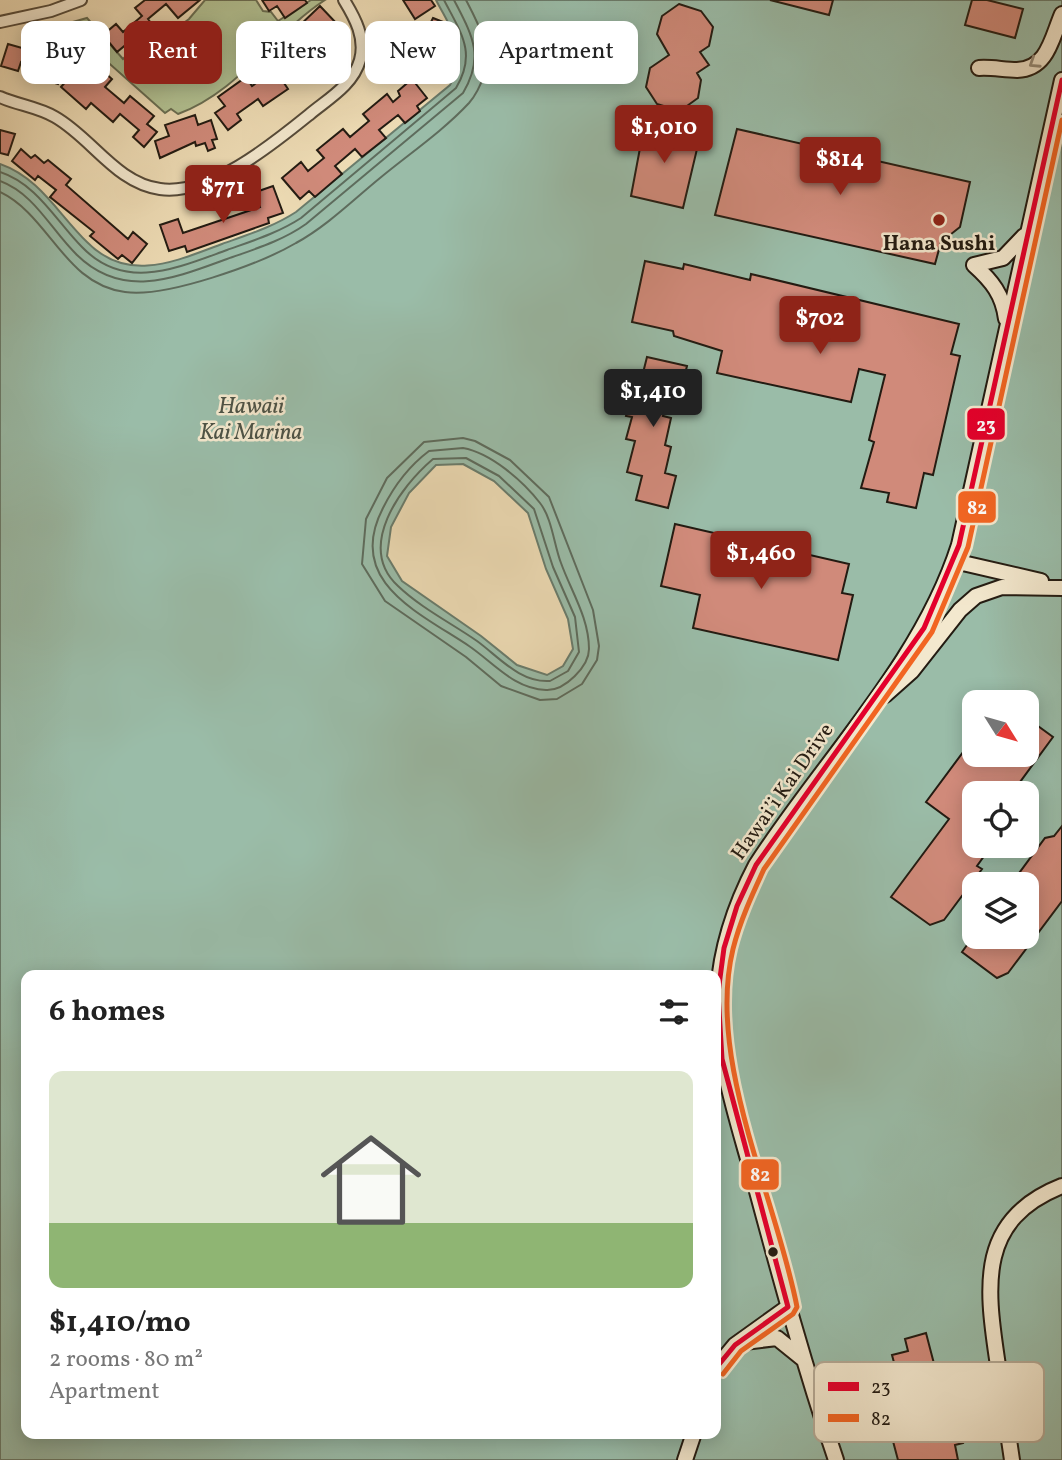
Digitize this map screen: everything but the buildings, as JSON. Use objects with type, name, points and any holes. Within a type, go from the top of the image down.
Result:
[{"type":"main road","points":[[979,68],[997,66],[1017,70],[1037,64],[1050,46],[1062,14]]},
{"type":"main road","name":"Hawai’i Kai Drive","points":[[720,970],[737,905],[756,865],[924,628],[954,561],[1062,80]]},
{"type":"main road","points":[[1007,324],[998,291],[974,265],[1003,258],[1027,232]]},
{"type":"main road","points":[[954,561],[1062,587]]},
{"type":"main road","points":[[862,716],[912,671],[960,610],[976,596],[1002,587],[1062,587]]},
{"type":"main road","name":"Hawai’i Kai Drive","points":[[721,1048],[788,1307],[814,1391]]},
{"type":"main road","points":[[998,1362],[989,1306],[990,1266],[999,1241],[1014,1219],[1034,1201],[1062,1186]]},
{"type":"main road","points":[[721,1362],[735,1345],[788,1307]]},
{"type":"main road","points":[[735,1345],[757,1339],[777,1338],[804,1360]]},
{"type":"main road","points":[[685,1460],[692,1439]]},
{"type":"main road","name":"Hawai’i Kai Drive","points":[[830,1442],[836,1460]]},
{"type":"main road","points":[[1010,1442],[1013,1460]]},
{"type":"street","points":[[0,22],[51,11],[80,0]]},
{"type":"street","points":[[0,97],[56,117],[138,182],[159,189],[183,188],[251,160],[349,82],[359,63],[362,45],[357,24],[344,0]]},
{"type":"shaded area","points":[[205,0],[256,0],[263,11],[271,12],[278,21],[236,21],[236,78],[199,104],[178,114],[171,109],[165,113],[132,84],[222,84],[222,21],[186,21]]},
{"type":"shaded area","points":[[311,0],[325,0],[298,21],[278,21]]},
{"type":"shaded area","points":[[110,44],[123,59],[124,77],[110,64]]},
{"type":"water","name":"Hawaii Kai Marina","points":[[436,0],[1062,0],[1062,1460],[0,1460],[0,164],[14,170],[37,187],[87,242],[103,255],[136,266],[153,265],[187,257],[260,230],[296,212],[450,85],[460,84],[460,21],[447,21]],"holes":[[[463,464],[494,481],[528,513],[546,569],[568,619],[573,649],[563,666],[547,675],[517,665],[481,636],[402,581],[387,556],[391,527],[409,493],[436,465]]]},
{"type":"transit line","name":"23","points":[[721,970],[724,948],[737,906],[756,865],[924,628],[959,545],[1062,80]]},
{"type":"transit line","name":"82","points":[[723,1374],[741,1351],[793,1314],[797,1307],[736,1082],[729,1036],[727,992],[733,949],[764,869],[932,632],[968,547],[1062,120]]},
{"type":"transit line","name":"23","points":[[721,1042],[722,1059],[788,1307],[735,1345],[721,1362]]},
{"type":"place","name":"Hana Sushi","points":[[939,220]]}]
